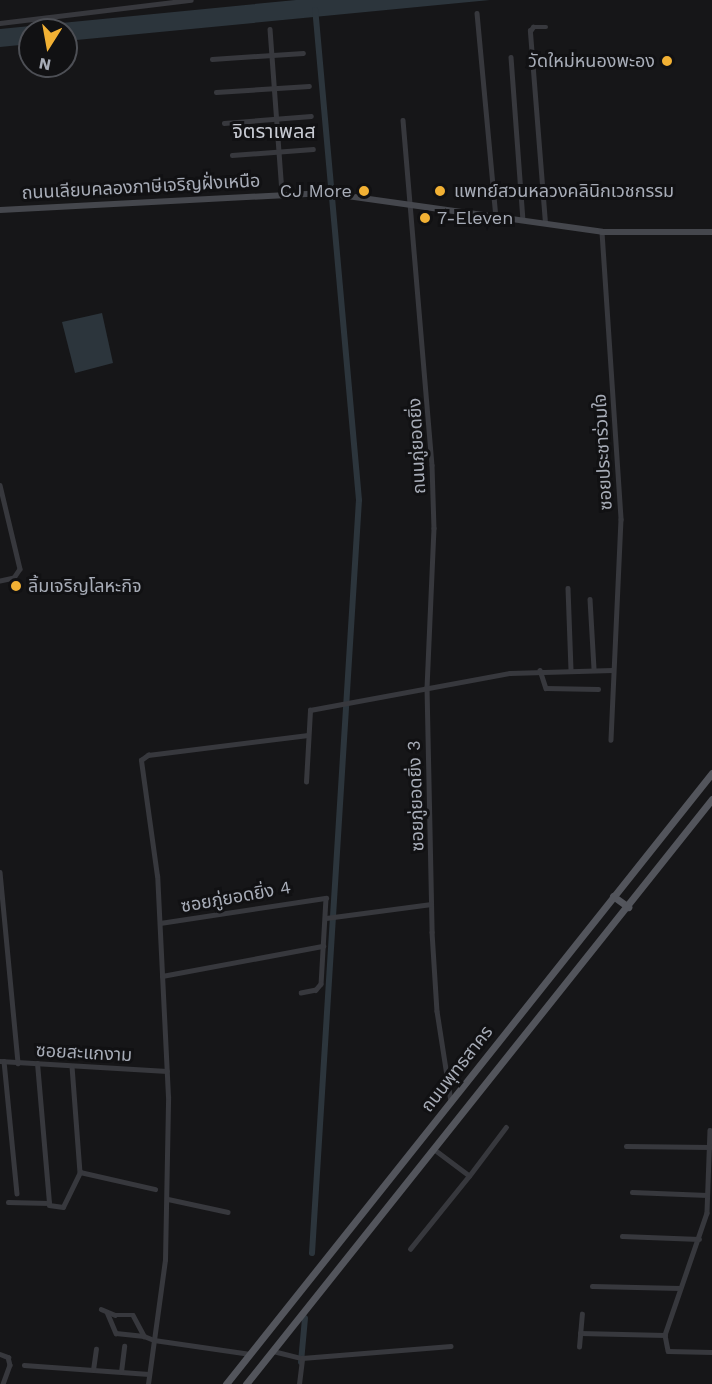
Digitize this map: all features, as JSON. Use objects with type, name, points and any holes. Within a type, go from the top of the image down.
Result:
[{"type":"main road","name":"ถนนเลียบคลองภาษีเจริญฝั่งเหนือ","points":[[0,210],[326,193],[602,232],[712,232]]},
{"type":"main road","name":"ถนนพุทธสาคร","points":[[226,1384],[712,773]]},
{"type":"main road","name":"ถนนพุทธสาคร","points":[[246,1384],[712,799]]},
{"type":"main road","points":[[613,896],[628,907]]},
{"type":"street","points":[[0,22],[190,1]]},
{"type":"street","points":[[477,13],[496,216]]},
{"type":"street","points":[[545,223],[530,31],[533,27],[546,27]]},
{"type":"street","points":[[270,29],[282,194]]},
{"type":"street","points":[[212,58],[303,53]]},
{"type":"street","points":[[511,57],[524,220]]},
{"type":"street","points":[[216,92],[309,86]]},
{"type":"street","points":[[224,123],[311,116]]},
{"type":"street","name":"ถนนภู่ยอดยิ่ง","points":[[403,120],[432,465],[434,528],[427,687]]},
{"type":"street","points":[[232,155],[313,149]]},
{"type":"street","name":"ซอยประชาร่วมใจ","points":[[602,232],[621,519],[612,669],[611,740]]},
{"type":"street","points":[[0,485],[20,569],[14,578],[0,581]]},
{"type":"street","points":[[568,588],[571,669]]},
{"type":"street","points":[[590,599],[594,669]]},
{"type":"street","points":[[306,782],[310,710],[353,705],[427,687],[540,670],[612,669]]},
{"type":"street","points":[[540,670],[546,688],[598,689]]},
{"type":"street","name":"ซอยภู่ยอดยิ่ง 3","points":[[427,687],[431,904],[437,1011],[451,1101]]},
{"type":"street","points":[[148,1384],[168,1199],[167,1071],[160,923],[141,760],[148,755],[308,735]]},
{"type":"street","points":[[0,872],[18,1063]]},
{"type":"street","name":"ซอยภู่ยอดยิ่ง 4","points":[[160,923],[316,897],[326,898],[326,918]]},
{"type":"street","points":[[301,993],[320,988],[326,918],[431,904]]},
{"type":"street","points":[[162,976],[323,946]]},
{"type":"street","points":[[2,1061],[17,1193]]},
{"type":"street","name":"ซอยสะแกงาม","points":[[2,1061],[167,1071]]},
{"type":"street","points":[[37,1064],[49,1205]]},
{"type":"street","points":[[8,1202],[63,1208],[80,1172],[72,1066]]},
{"type":"street","points":[[410,1249],[506,1127]]},
{"type":"street","points":[[710,1130],[711,1161],[707,1195],[710,1213],[680,1288],[665,1335],[669,1351],[712,1352]]},
{"type":"street","points":[[626,1146],[710,1147]]},
{"type":"street","points":[[433,1149],[469,1176]]},
{"type":"street","points":[[80,1172],[155,1189]]},
{"type":"street","points":[[632,1192],[707,1195]]},
{"type":"street","points":[[168,1199],[228,1212]]},
{"type":"street","points":[[622,1236],[699,1239]]},
{"type":"street","points":[[592,1286],[680,1288]]},
{"type":"street","points":[[101,1309],[133,1316],[144,1336]]},
{"type":"street","points":[[107,1312],[116,1333],[250,1354]]},
{"type":"street","points":[[579,1347],[582,1314]]},
{"type":"street","points":[[580,1333],[665,1335]]},
{"type":"street","points":[[121,1372],[124,1346]]},
{"type":"street","points":[[273,1351],[302,1358],[451,1346]]},
{"type":"street","points":[[93,1370],[96,1349]]},
{"type":"street","points":[[0,1354],[8,1357],[10,1365],[3,1384]]},
{"type":"street","points":[[299,1384],[302,1358]]},
{"type":"street","points":[[24,1365],[149,1374]]},
{"type":"shaded area","points":[[296,0],[490,0],[78,40],[78,21]]},
{"type":"shaded area","points":[[18,27],[18,45],[0,47],[0,29]]},
{"type":"shaded area","points":[[102,313],[113,363],[75,373],[62,322]]},
{"type":"waterway","points":[[312,1253],[359,500],[315,10]]},
{"type":"waterway","points":[[301,1362],[305,1318]]},
{"type":"place","name":"วัดใหม่หนองพะอง","points":[[667,61]]},
{"type":"place","name":"CJ More","points":[[364,191]]},
{"type":"place","name":"แพทย์สวนหลวงคลินิกเวชกรรม","points":[[440,191]]},
{"type":"place","name":"7-Eleven","points":[[425,218]]},
{"type":"place","name":"ลิ้มเจริญโลหะกิจ","points":[[16,586]]},
{"type":"district","name":"จิตราเพลส","points":[[274,131]]}]
